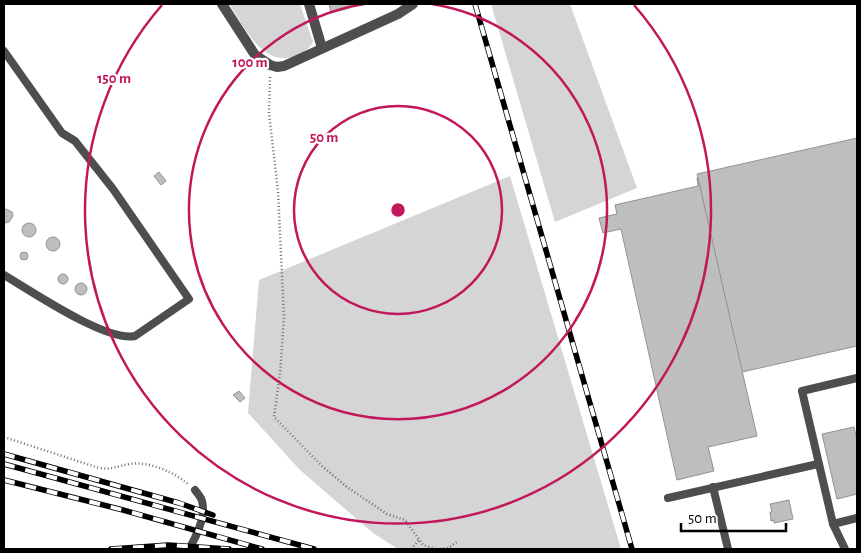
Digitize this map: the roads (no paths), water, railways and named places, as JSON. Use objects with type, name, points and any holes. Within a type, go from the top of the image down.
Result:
[{"type":"street","points":[[222,4],[256,55],[270,65],[277,67],[284,66],[398,14],[413,4]]},
{"type":"street","points":[[309,4],[322,48]]},
{"type":"lane","points":[[4,51],[62,133],[76,141],[113,189],[189,299],[135,336],[126,338],[84,322],[4,275]]},
{"type":"lane","points":[[845,549],[833,524],[802,391],[857,378]]},
{"type":"lane","points":[[668,498],[818,464]]},
{"type":"lane","points":[[714,487],[728,549]]},
{"type":"lane","points":[[189,549],[197,532],[202,511],[202,500],[195,490]]},
{"type":"lane","points":[[833,524],[857,518]]},
{"type":"railway","points":[[475,4],[632,549]]},
{"type":"railway","points":[[4,454],[179,503],[213,515]]},
{"type":"railway","points":[[4,464],[314,549]]},
{"type":"railway","points":[[4,480],[123,510],[262,549]]},
{"type":"railway","points":[[111,549],[168,545],[229,549]]}]
